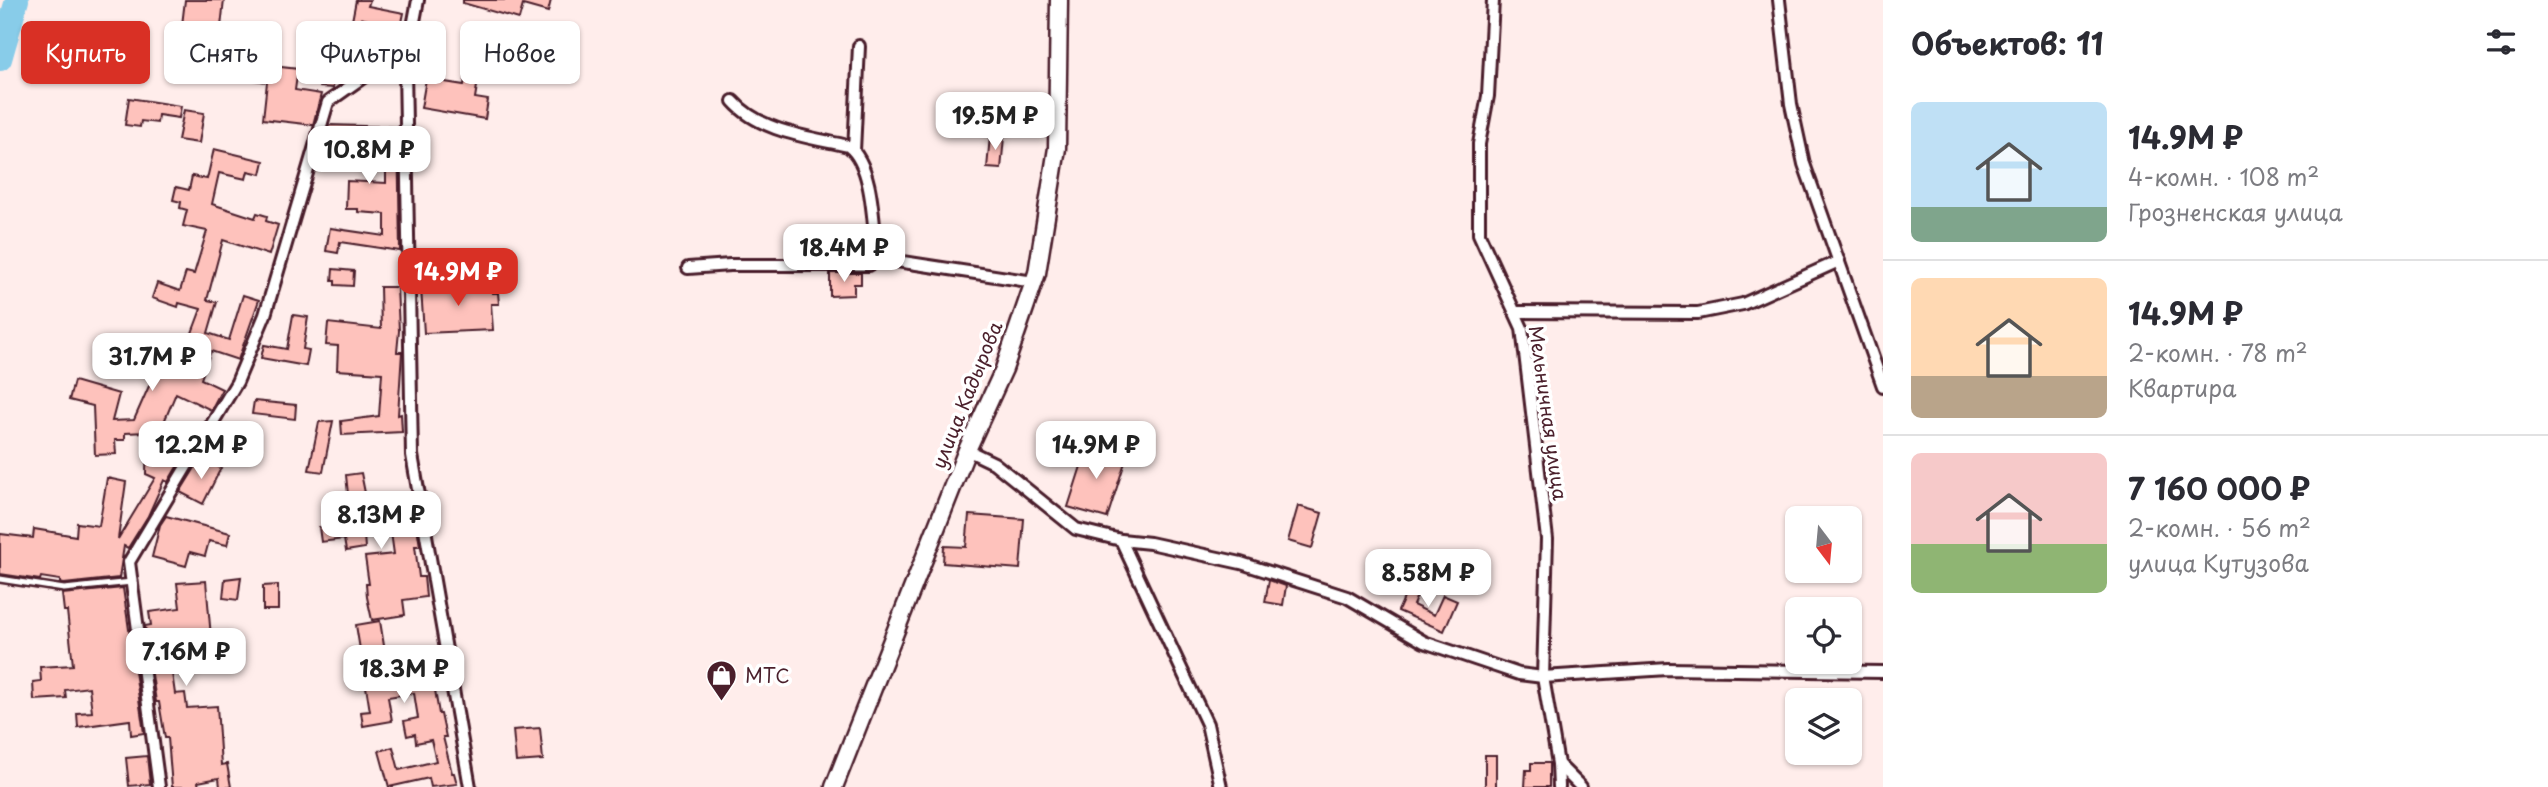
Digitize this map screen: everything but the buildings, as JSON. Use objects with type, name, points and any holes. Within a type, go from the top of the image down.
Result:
[{"type":"street","points":[[414,21],[418,0]]},
{"type":"street","name":"улица Кадырова","points":[[834,787],[967,450],[1004,369],[1034,282],[1057,148],[1059,0]]},
{"type":"street","name":"Мельничная улица","points":[[1493,0],[1488,96],[1479,144],[1479,234],[1522,328],[1547,539],[1543,677],[1558,764],[1559,787]]},
{"type":"street","points":[[1779,0],[1793,116],[1804,164],[1883,386]]},
{"type":"street","points":[[854,151],[859,46]]},
{"type":"street","points":[[159,787],[129,562],[237,382],[265,315],[328,102],[353,84]]},
{"type":"street","points":[[405,84],[412,455],[470,787]]},
{"type":"street","points":[[733,101],[744,113],[779,129],[848,146],[854,151],[865,171],[877,258]]},
{"type":"street","points":[[688,268],[730,265],[869,265],[877,258],[1034,282]]},
{"type":"street","points":[[1515,312],[1698,313],[1743,304],[1839,261]]},
{"type":"street","points":[[967,450],[994,463],[1076,529],[1241,563],[1347,597],[1424,642],[1519,674],[1543,677],[1668,669],[1883,672]]},
{"type":"street","points":[[1121,540],[1207,724],[1221,787]]},
{"type":"street","points":[[1558,764],[1581,787]]},
{"type":"lane","points":[[0,579],[64,589],[132,582]]},
{"type":"waterway","points":[[0,59],[17,0]]},
{"type":"place","name":"МТС","points":[[722,703]]}]
